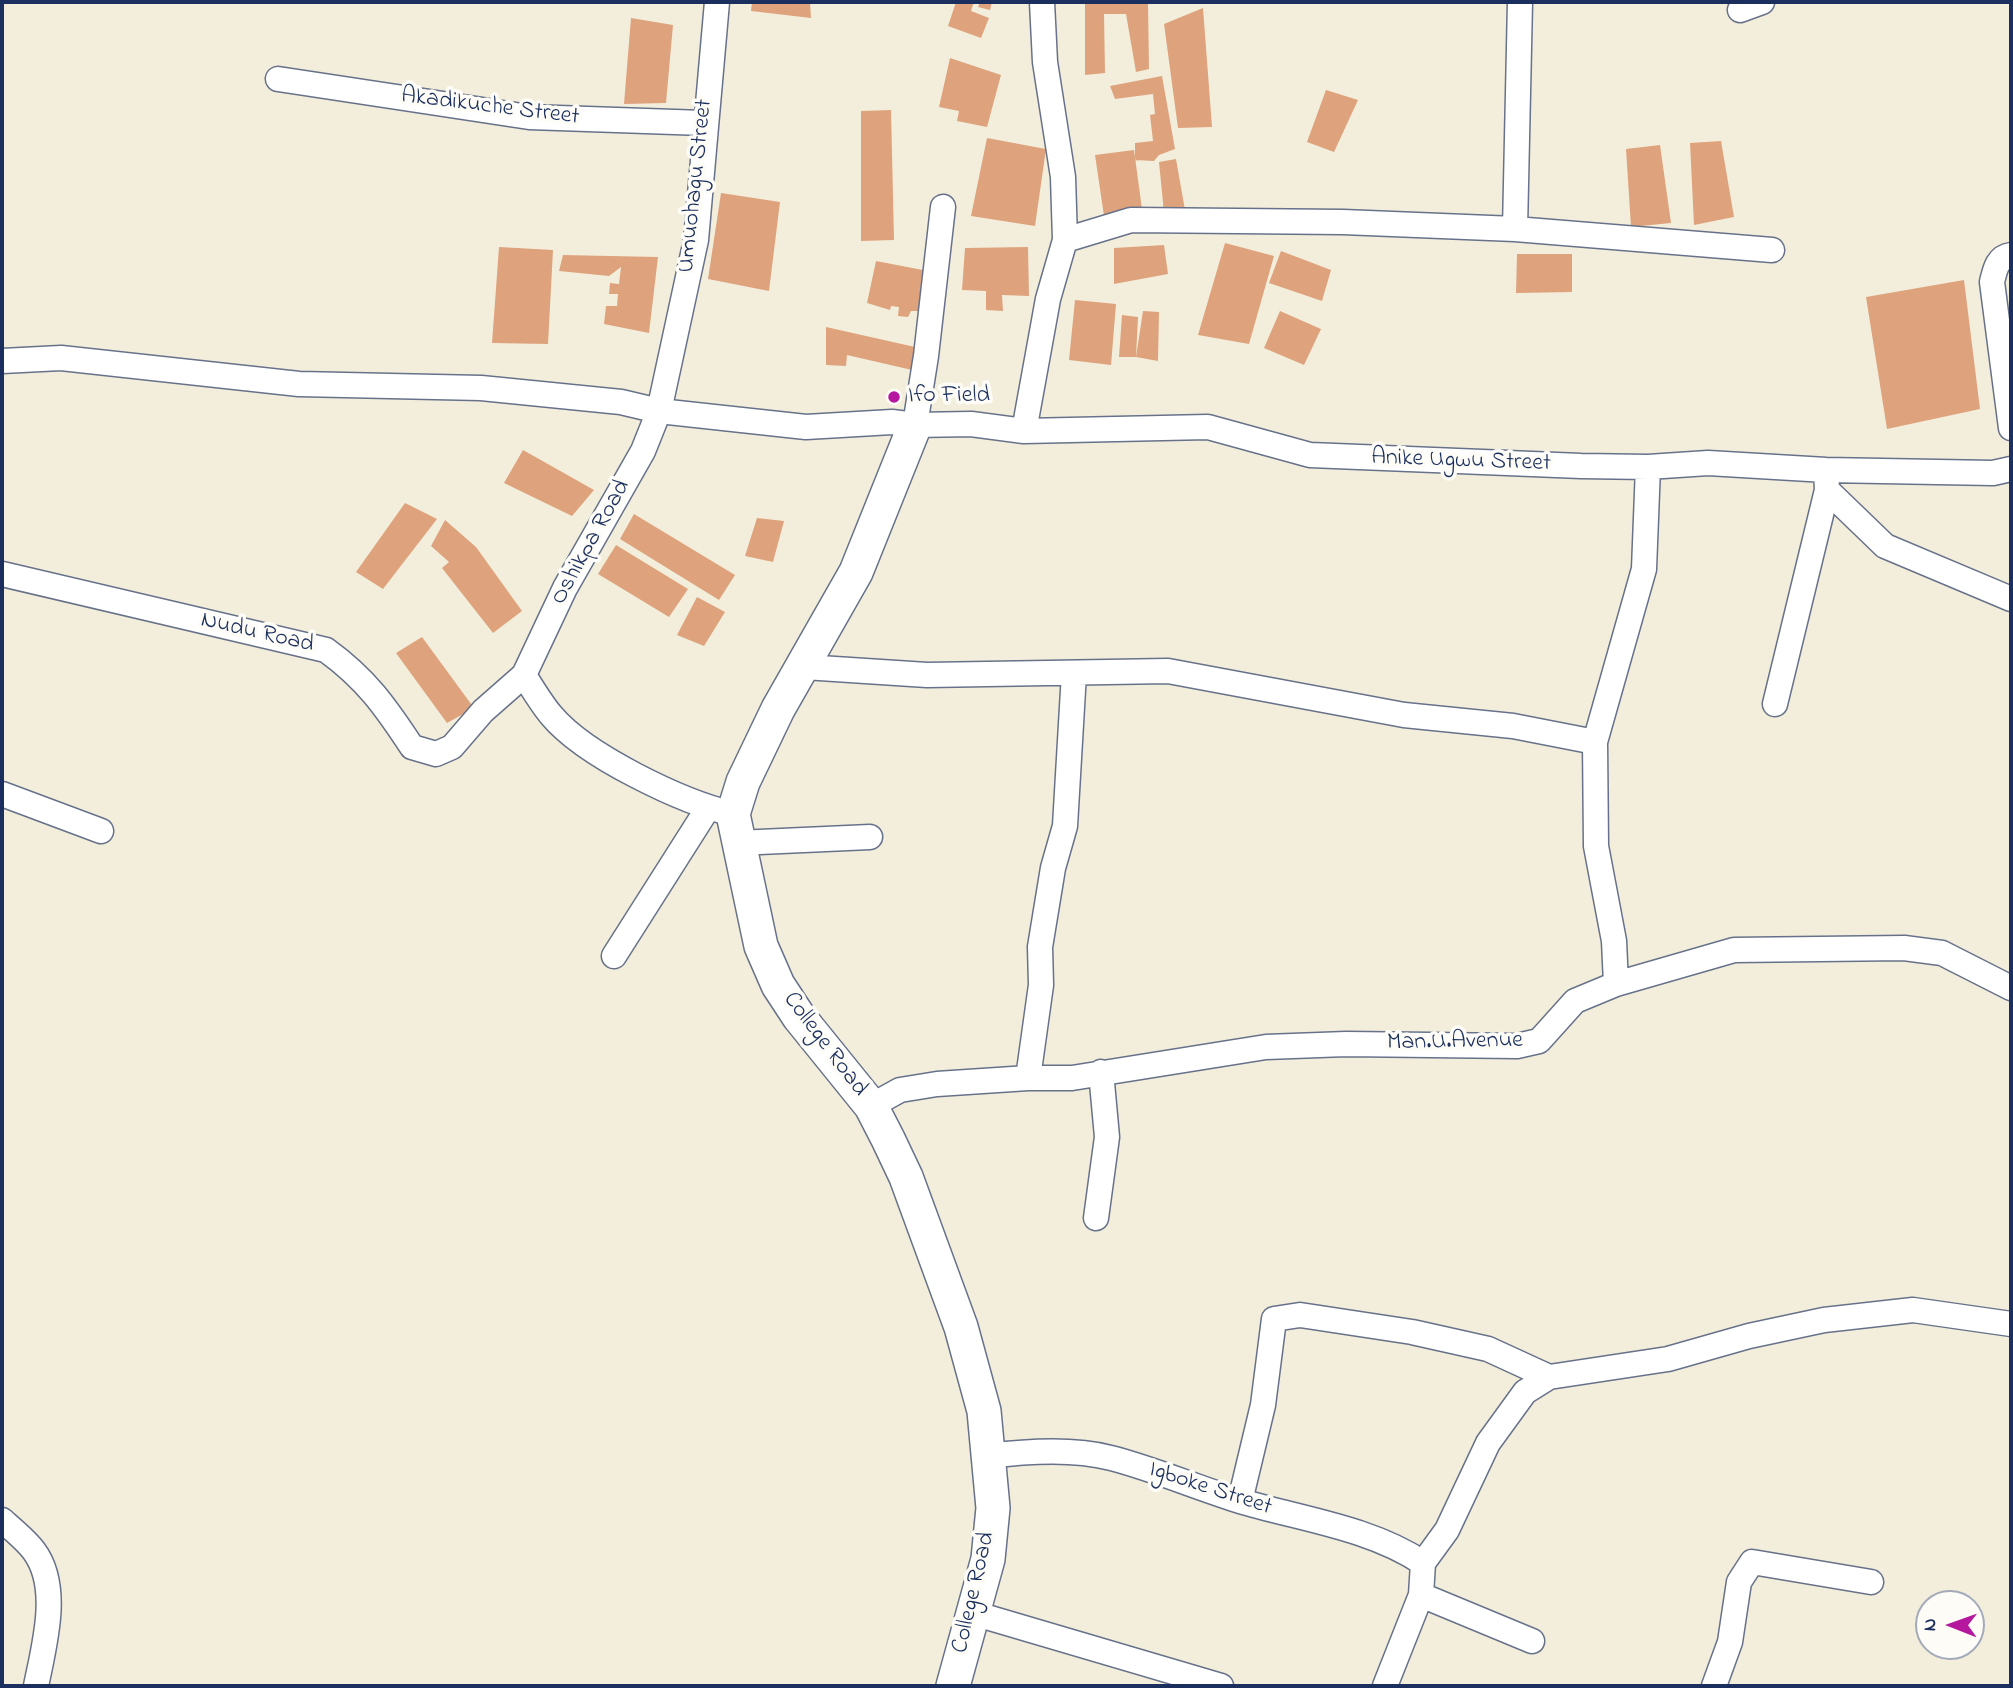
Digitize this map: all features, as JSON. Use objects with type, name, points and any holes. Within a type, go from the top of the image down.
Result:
[{"type":"main road","points":[[726,822],[778,709],[856,572],[915,425]]},
{"type":"main road","name":"College Road","points":[[726,822],[761,946],[778,985],[799,1017],[871,1106],[906,1177],[961,1327],[984,1411],[993,1508],[988,1559],[953,1686]]},
{"type":"street","name":"Umuohagu Street","points":[[659,411],[696,240],[704,123],[717,2]]},
{"type":"street","points":[[1024,431],[1048,299],[1065,240],[1063,177],[1045,62],[1042,2]]},
{"type":"street","points":[[1515,229],[1520,2]]},
{"type":"street","name":"Akadikuche Street","points":[[278,79],[529,117],[704,123]]},
{"type":"street","points":[[915,425],[926,356],[943,207]]},
{"type":"street","points":[[1065,240],[1131,220],[1343,222],[1515,229],[1772,250]]},
{"type":"street","points":[[2011,255],[1998,263],[1992,282],[2011,428]]},
{"type":"street","name":"Anike Ugwu Street","points":[[2,361],[61,358],[299,384],[481,388],[621,402],[659,411],[806,427],[892,422],[915,425],[971,424],[1024,431],[1208,427],[1310,455],[1648,467],[1708,463],[1826,480],[1993,473],[2011,469]]},
{"type":"street","name":"Oshikpa Road","points":[[524,675],[565,588],[643,451],[659,411]]},
{"type":"street","points":[[1616,984],[1614,941],[1596,846],[1595,742],[1644,569],[1648,467]]},
{"type":"street","points":[[1826,480],[1885,546],[2011,598]]},
{"type":"street","points":[[1775,705],[1826,480]]},
{"type":"street","name":"Nudu Road","points":[[2,574],[326,650],[355,671],[379,696],[412,747],[436,754],[452,747],[483,711],[524,675]]},
{"type":"street","points":[[804,667],[927,675],[1168,671],[1404,715],[1513,726],[1595,742]]},
{"type":"street","points":[[1028,1078],[1041,985],[1040,947],[1053,869],[1065,826],[1074,673]]},
{"type":"street","points":[[524,675],[552,716],[586,745],[726,822],[870,837]]},
{"type":"street","points":[[2,794],[101,831]]},
{"type":"street","points":[[614,957],[726,822]]},
{"type":"street","name":"Man.U.Avenue","points":[[871,1106],[900,1090],[937,1084],[1072,1078],[1266,1047],[1346,1044],[1517,1046],[1539,1041],[1576,1001],[1616,984],[1734,950],[1904,948],[1942,953],[2011,988]]},
{"type":"street","points":[[1096,1218],[1107,1137],[1101,1072]]},
{"type":"street","points":[[1385,1686],[1421,1595],[1423,1563],[1447,1530],[1488,1443],[1525,1392],[1549,1377],[1668,1359],[1749,1336],[1824,1320],[1900,1311],[1913,1310],[2011,1324]]},
{"type":"street","points":[[1240,1501],[1263,1405],[1274,1319],[1300,1315],[1412,1332],[1488,1349],[1549,1377]]},
{"type":"street","name":"Igboke Street","points":[[989,1456],[1020,1452],[1110,1457],[1240,1501],[1365,1535],[1402,1549],[1423,1563]]},
{"type":"street","points":[[2,1520],[35,1552],[48,1587],[45,1641],[36,1686]]},
{"type":"street","points":[[1714,1686],[1730,1642],[1739,1582],[1752,1562],[1871,1581]]},
{"type":"street","points":[[1421,1595],[1532,1641]]},
{"type":"street","points":[[973,1613],[1222,1686]]},
{"type":"building","points":[[752,2],[810,2],[811,18],[751,11]]},
{"type":"building","points":[[956,2],[974,2],[971,11],[989,18],[981,38],[948,26]]},
{"type":"building","points":[[980,2],[992,2],[990,10],[978,7]]},
{"type":"building","points":[[1085,2],[1148,2],[1149,69],[1136,72],[1126,14],[1104,14],[1105,73],[1085,75]]},
{"type":"building","points":[[1203,8],[1212,127],[1178,128],[1164,24]]},
{"type":"building","points":[[631,18],[673,25],[666,103],[624,104]]},
{"type":"building","points":[[950,58],[1001,75],[987,127],[957,121],[959,111],[939,107]]},
{"type":"building","points":[[1162,76],[1175,149],[1159,155],[1154,161],[1135,160],[1135,143],[1153,141],[1150,115],[1155,114],[1153,94],[1115,99],[1110,86]]},
{"type":"building","points":[[1326,90],[1358,100],[1334,152],[1307,142]]},
{"type":"building","points":[[891,110],[894,240],[861,241],[861,111]]},
{"type":"building","points":[[987,138],[1046,149],[1035,226],[971,216]]},
{"type":"building","points":[[1721,141],[1734,217],[1694,225],[1690,143]]},
{"type":"building","points":[[1660,145],[1671,223],[1631,227],[1626,149]]},
{"type":"building","points":[[1134,150],[1142,209],[1104,216],[1095,155]]},
{"type":"building","points":[[1176,159],[1185,210],[1164,213],[1159,162]]},
{"type":"building","points":[[721,193],[780,202],[769,291],[708,279]]},
{"type":"building","points":[[1225,243],[1274,256],[1249,344],[1198,335]]},
{"type":"building","points":[[1164,245],[1168,274],[1114,284],[1114,248]]},
{"type":"building","points":[[499,247],[553,250],[548,344],[492,343]]},
{"type":"building","points":[[1028,247],[1029,296],[1002,295],[1003,311],[986,310],[986,291],[962,290],[965,248]]},
{"type":"building","points":[[1281,251],[1331,270],[1322,301],[1269,283]]},
{"type":"building","points":[[1517,254],[1572,254],[1572,292],[1516,293]]},
{"type":"building","points":[[563,255],[658,257],[649,333],[604,324],[606,306],[617,306],[618,294],[609,294],[610,283],[619,284],[621,267],[609,276],[559,271]]},
{"type":"building","points":[[876,261],[928,271],[924,311],[911,311],[908,317],[898,316],[899,307],[891,306],[890,310],[867,303]]},
{"type":"building","points":[[1964,280],[1980,409],[1887,429],[1866,297]]},
{"type":"building","points":[[1075,300],[1116,304],[1111,365],[1069,360]]},
{"type":"building","points":[[1143,311],[1159,312],[1158,361],[1136,357]]},
{"type":"building","points":[[1280,311],[1321,329],[1304,365],[1264,348]]},
{"type":"building","points":[[1122,315],[1138,317],[1136,357],[1119,357]]},
{"type":"building","points":[[826,327],[915,347],[912,370],[847,355],[846,366],[826,365]]},
{"type":"building","points":[[523,450],[594,490],[572,516],[504,483]]},
{"type":"building","points":[[405,503],[437,519],[383,589],[356,572]]},
{"type":"building","points":[[634,514],[735,575],[719,600],[620,539]]},
{"type":"building","points":[[757,518],[784,521],[773,562],[745,556]]},
{"type":"building","points":[[445,520],[476,547],[522,611],[493,633],[442,568],[449,562],[431,546]]},
{"type":"building","points":[[616,545],[688,589],[669,617],[598,574]]},
{"type":"building","points":[[697,597],[725,612],[704,646],[677,635]]},
{"type":"building","points":[[422,637],[474,708],[447,723],[396,653]]},
{"type":"place","name":"Ifo Field","points":[[894,397]]}]
